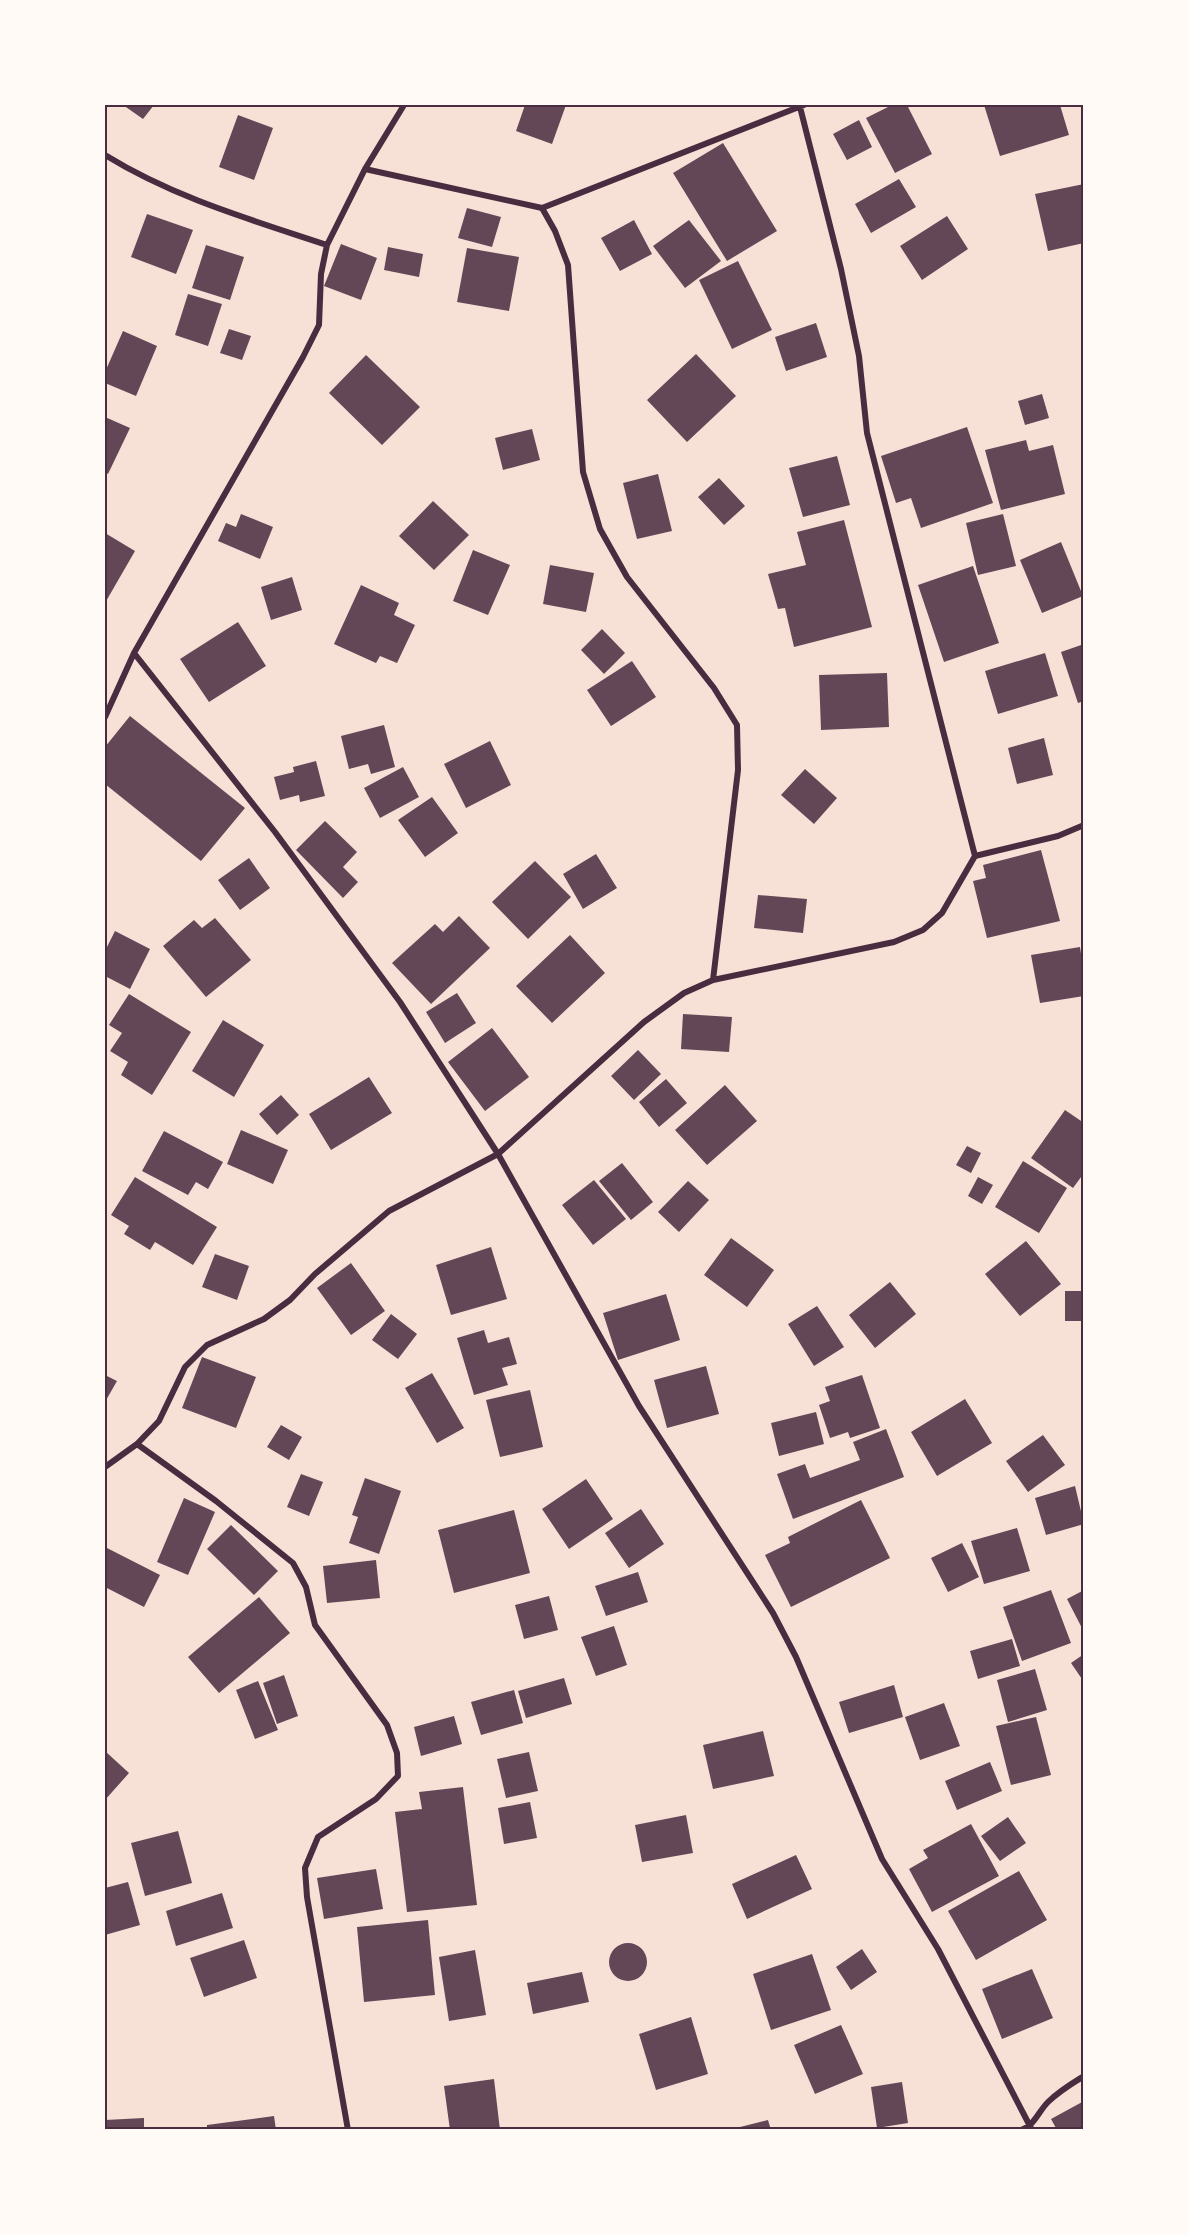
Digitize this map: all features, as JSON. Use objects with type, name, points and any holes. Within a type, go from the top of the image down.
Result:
[{"type":"street","points":[[105,717],[134,653],[319,325],[321,274],[327,244],[365,169],[404,105]]},
{"type":"street","points":[[105,1467],[137,1443],[159,1421],[185,1367],[207,1345],[264,1319],[290,1300],[315,1274],[389,1211],[498,1154],[644,1022],[684,993],[713,980],[894,942],[923,930],[942,913],[975,856],[867,433],[859,356],[842,269],[802,106],[542,208],[365,169]]},
{"type":"street","points":[[105,155],[181,196],[327,244]]},
{"type":"street","points":[[542,208],[555,231],[568,265],[583,472],[600,529],[627,577],[714,688],[737,725],[738,770],[713,980]]},
{"type":"street","points":[[134,653],[274,832],[400,1002],[498,1154],[639,1406],[773,1613],[796,1657],[882,1859],[938,1948],[1031,2128]]},
{"type":"street","points":[[975,856],[1058,836],[1084,825]]},
{"type":"street","points":[[137,1443],[216,1501],[293,1563],[306,1587],[315,1625],[387,1725],[398,1753],[398,1776],[376,1799],[318,1837],[305,1868],[307,1897],[348,2130]]},
{"type":"street","points":[[1022,2130],[1031,2128],[1046,2104],[1061,2090],[1084,2076]]},
{"type":"building","points":[[123,105],[154,105],[143,119]]},
{"type":"building","points":[[525,105],[566,105],[552,144],[516,131]]},
{"type":"building","points":[[892,105],[907,105],[932,154],[895,173],[866,118]]},
{"type":"building","points":[[984,105],[1060,105],[1069,135],[1000,156]]},
{"type":"building","points":[[238,115],[273,128],[254,180],[219,167]]},
{"type":"building","points":[[859,120],[872,147],[847,160],[833,134]]},
{"type":"building","points":[[723,143],[777,231],[727,261],[673,173]]},
{"type":"building","points":[[899,179],[916,207],[871,233],[855,204]]},
{"type":"building","points":[[1084,184],[1084,243],[1048,251],[1035,194]]},
{"type":"building","points":[[467,208],[501,217],[492,247],[458,238]]},
{"type":"building","points":[[147,214],[193,230],[176,274],[131,257]]},
{"type":"building","points":[[947,216],[968,249],[922,280],[900,246]]},
{"type":"building","points":[[634,220],[652,254],[620,271],[601,238]]},
{"type":"building","points":[[689,220],[721,261],[685,288],[653,246]]},
{"type":"building","points":[[341,244],[377,258],[361,300],[324,286]]},
{"type":"building","points":[[206,245],[244,257],[230,300],[192,288]]},
{"type":"building","points":[[388,247],[423,254],[419,277],[384,270]]},
{"type":"building","points":[[467,248],[519,257],[509,311],[457,302]]},
{"type":"building","points":[[738,261],[772,330],[732,349],[699,280]]},
{"type":"building","points":[[188,294],[222,304],[208,346],[175,335]]},
{"type":"building","points":[[816,323],[827,357],[786,371],[775,337]]},
{"type":"building","points":[[229,329],[251,336],[242,360],[220,353]]},
{"type":"building","points":[[123,331],[157,346],[136,396],[105,383],[105,372]]},
{"type":"building","points":[[696,354],[736,396],[687,442],[647,400]]},
{"type":"building","points":[[366,355],[420,407],[382,445],[329,393]]},
{"type":"building","points":[[1042,394],[1049,418],[1025,425],[1018,401]]},
{"type":"building","points":[[105,417],[130,428],[108,474],[105,472]]},
{"type":"building","points":[[967,427],[993,503],[921,528],[911,498],[896,503],[881,456]]},
{"type":"building","points":[[532,429],[540,460],[503,470],[495,438]]},
{"type":"building","points":[[1026,440],[1029,451],[1053,445],[1065,494],[1001,510],[985,450]]},
{"type":"building","points":[[837,456],[850,505],[803,517],[789,468]]},
{"type":"building","points":[[658,474],[672,531],[637,539],[623,483]]},
{"type":"building","points":[[719,478],[745,506],[724,525],[698,497]]},
{"type":"building","points":[[433,501],[469,535],[434,570],[399,536]]},
{"type":"building","points":[[241,514],[273,527],[260,559],[218,541],[226,523],[236,527]]},
{"type":"building","points":[[1003,514],[1016,566],[978,575],[966,523]]},
{"type":"building","points":[[844,520],[872,627],[794,647],[785,608],[778,609],[768,574],[806,565],[797,532]]},
{"type":"building","points":[[105,533],[135,551],[105,603]]},
{"type":"building","points":[[1061,542],[1083,596],[1042,613],[1020,560]]},
{"type":"building","points":[[473,550],[510,565],[488,615],[453,601]]},
{"type":"building","points":[[550,565],[594,573],[586,612],[543,604]]},
{"type":"building","points":[[973,566],[999,643],[944,662],[918,585]]},
{"type":"building","points":[[292,577],[302,610],[271,620],[261,587]]},
{"type":"building","points":[[361,585],[399,603],[394,615],[415,625],[397,663],[380,656],[376,663],[334,644]]},
{"type":"building","points":[[238,622],[266,666],[209,702],[180,659]]},
{"type":"building","points":[[602,629],[625,653],[604,674],[581,650]]},
{"type":"building","points":[[1084,644],[1084,701],[1078,703],[1061,652]]},
{"type":"building","points":[[1045,653],[1058,696],[998,714],[985,671]]},
{"type":"building","points":[[632,661],[656,697],[611,726],[587,690]]},
{"type":"building","points":[[887,673],[889,727],[821,730],[819,675]]},
{"type":"building","points":[[130,716],[245,808],[201,861],[105,784],[105,747]]},
{"type":"building","points":[[384,725],[395,767],[371,774],[368,764],[349,769],[341,736]]},
{"type":"building","points":[[1044,738],[1053,775],[1017,784],[1008,748]]},
{"type":"building","points":[[490,741],[511,785],[466,808],[444,764]]},
{"type":"building","points":[[316,761],[325,796],[300,802],[299,795],[280,800],[274,777],[294,772],[293,767]]},
{"type":"building","points":[[403,767],[419,797],[380,818],[364,788]]},
{"type":"building","points":[[805,769],[837,798],[814,824],[781,795]]},
{"type":"building","points":[[432,797],[458,833],[425,857],[398,820]]},
{"type":"building","points":[[325,821],[357,852],[343,867],[358,882],[343,898],[296,850]]},
{"type":"building","points":[[1041,850],[1060,921],[987,938],[973,881],[986,878],[983,865]]},
{"type":"building","points":[[596,854],[617,888],[583,909],[563,874]]},
{"type":"building","points":[[249,858],[270,888],[240,910],[218,880]]},
{"type":"building","points":[[535,861],[571,897],[528,939],[492,902]]},
{"type":"building","points":[[758,895],[807,899],[803,933],[754,928]]},
{"type":"building","points":[[459,916],[490,948],[431,1004],[392,963],[435,924],[443,932]]},
{"type":"building","points":[[215,918],[251,960],[206,997],[163,946],[194,920],[202,928]]},
{"type":"building","points":[[115,931],[150,949],[130,989],[105,976],[105,951]]},
{"type":"building","points":[[570,935],[605,973],[552,1023],[516,986]]},
{"type":"building","points":[[1080,947],[1084,996],[1040,1003],[1031,955]]},
{"type":"building","points":[[457,993],[476,1023],[445,1043],[426,1012]]},
{"type":"building","points":[[129,994],[191,1032],[152,1095],[121,1075],[128,1062],[110,1051],[122,1033],[109,1025]]},
{"type":"building","points":[[683,1014],[732,1017],[729,1052],[681,1049]]},
{"type":"building","points":[[223,1020],[264,1045],[234,1097],[192,1071]]},
{"type":"building","points":[[492,1028],[529,1077],[485,1111],[448,1062]]},
{"type":"building","points":[[638,1050],[661,1074],[634,1100],[611,1076]]},
{"type":"building","points":[[369,1077],[392,1113],[331,1150],[309,1114]]},
{"type":"building","points":[[666,1079],[687,1103],[659,1127],[639,1102]]},
{"type":"building","points":[[725,1085],[757,1121],[707,1165],[675,1130]]},
{"type":"building","points":[[281,1095],[299,1115],[277,1135],[259,1114]]},
{"type":"building","points":[[1065,1110],[1084,1123],[1084,1173],[1073,1188],[1031,1158]]},
{"type":"building","points":[[241,1130],[288,1150],[273,1184],[227,1164]]},
{"type":"building","points":[[164,1131],[223,1162],[208,1189],[196,1182],[188,1195],[142,1171]]},
{"type":"building","points":[[967,1146],[981,1153],[971,1173],[956,1165]]},
{"type":"building","points":[[1023,1161],[1067,1188],[1039,1233],[995,1207]]},
{"type":"building","points":[[622,1163],[653,1202],[631,1220],[599,1181]]},
{"type":"building","points":[[135,1177],[217,1227],[193,1265],[155,1242],[150,1250],[124,1234],[129,1226],[111,1215]]},
{"type":"building","points":[[978,1177],[993,1185],[982,1204],[968,1196]]},
{"type":"building","points":[[594,1180],[626,1219],[593,1245],[562,1205]]},
{"type":"building","points":[[688,1181],[709,1200],[679,1232],[658,1212]]},
{"type":"building","points":[[731,1238],[774,1270],[747,1307],[704,1275]]},
{"type":"building","points":[[1026,1241],[1061,1284],[1020,1316],[985,1274]]},
{"type":"building","points":[[491,1247],[507,1299],[451,1315],[436,1265]]},
{"type":"building","points":[[215,1254],[249,1266],[237,1300],[202,1287]]},
{"type":"building","points":[[351,1263],[385,1311],[351,1335],[317,1288]]},
{"type":"building","points":[[890,1282],[916,1314],[875,1348],[849,1315]]},
{"type":"building","points":[[1065,1291],[1084,1291],[1084,1321],[1065,1321]]},
{"type":"building","points":[[666,1294],[680,1340],[618,1360],[603,1313]]},
{"type":"building","points":[[817,1306],[844,1347],[814,1366],[788,1324]]},
{"type":"building","points":[[391,1314],[417,1334],[398,1359],[372,1340]]},
{"type":"building","points":[[484,1330],[488,1343],[509,1337],[517,1364],[502,1368],[508,1385],[474,1395],[457,1338]]},
{"type":"building","points":[[202,1357],[256,1377],[236,1428],[182,1408]]},
{"type":"building","points":[[706,1366],[719,1414],[667,1428],[654,1380]]},
{"type":"building","points":[[432,1373],[464,1428],[437,1443],[405,1388]]},
{"type":"building","points":[[105,1375],[117,1381],[105,1402]]},
{"type":"building","points":[[862,1375],[880,1428],[850,1438],[848,1432],[830,1438],[819,1405],[830,1401],[825,1387]]},
{"type":"building","points":[[530,1390],[543,1447],[500,1457],[486,1400]]},
{"type":"building","points":[[965,1399],[992,1443],[937,1476],[911,1432]]},
{"type":"building","points":[[816,1412],[824,1444],[779,1456],[771,1423]]},
{"type":"building","points":[[281,1425],[302,1437],[289,1460],[267,1447]]},
{"type":"building","points":[[886,1429],[904,1477],[793,1519],[777,1474],[805,1464],[810,1478],[860,1460],[853,1442]]},
{"type":"building","points":[[1043,1435],[1065,1465],[1028,1492],[1006,1461]]},
{"type":"building","points":[[301,1474],[323,1482],[309,1516],[287,1507]]},
{"type":"building","points":[[365,1478],[401,1491],[379,1554],[349,1543],[358,1517],[352,1515]]},
{"type":"building","points":[[586,1479],[613,1519],[569,1549],[542,1509]]},
{"type":"building","points":[[1075,1486],[1084,1524],[1046,1535],[1035,1498]]},
{"type":"building","points":[[184,1498],[215,1512],[188,1575],[157,1562]]},
{"type":"building","points":[[861,1500],[890,1558],[791,1607],[765,1555],[790,1543],[788,1537]]},
{"type":"building","points":[[641,1509],[664,1544],[629,1568],[605,1533]]},
{"type":"building","points":[[514,1510],[530,1573],[454,1593],[438,1530]]},
{"type":"building","points":[[231,1525],[278,1571],[254,1595],[207,1549]]},
{"type":"building","points":[[1017,1528],[1030,1571],[984,1584],[971,1541]]},
{"type":"building","points":[[962,1543],[979,1577],[948,1592],[931,1558]]},
{"type":"building","points":[[105,1547],[160,1575],[144,1607],[105,1587]]},
{"type":"building","points":[[376,1560],[380,1598],[327,1603],[323,1566]]},
{"type":"building","points":[[638,1572],[648,1602],[606,1616],[595,1586]]},
{"type":"building","points":[[1051,1590],[1071,1643],[1022,1661],[1003,1607]]},
{"type":"building","points":[[1084,1590],[1084,1632],[1067,1599]]},
{"type":"building","points":[[549,1596],[558,1630],[524,1639],[515,1605]]},
{"type":"building","points":[[259,1597],[290,1633],[219,1693],[188,1657]]},
{"type":"building","points":[[614,1626],[627,1665],[596,1676],[581,1637]]},
{"type":"building","points":[[1012,1639],[1020,1666],[978,1679],[970,1651]]},
{"type":"building","points":[[1084,1654],[1084,1682],[1071,1663]]},
{"type":"building","points":[[1035,1669],[1047,1710],[1008,1722],[997,1680]]},
{"type":"building","points":[[284,1675],[298,1716],[277,1724],[263,1683]]},
{"type":"building","points":[[564,1678],[572,1704],[526,1718],[518,1691]]},
{"type":"building","points":[[258,1681],[278,1730],[255,1739],[236,1690]]},
{"type":"building","points":[[894,1685],[903,1717],[849,1733],[839,1702]]},
{"type":"building","points":[[514,1690],[523,1723],[481,1735],[471,1702]]},
{"type":"building","points":[[944,1703],[960,1746],[920,1760],[905,1717]]},
{"type":"building","points":[[454,1716],[462,1744],[421,1756],[414,1727]]},
{"type":"building","points":[[1036,1717],[1051,1775],[1011,1785],[996,1726]]},
{"type":"building","points":[[763,1731],[774,1776],[713,1789],[703,1745]]},
{"type":"building","points":[[105,1751],[129,1773],[105,1800]]},
{"type":"building","points":[[529,1752],[538,1791],[506,1798],[497,1759]]},
{"type":"building","points":[[990,1762],[1002,1791],[957,1810],[945,1781]]},
{"type":"building","points":[[463,1787],[477,1905],[407,1912],[395,1812],[422,1809],[419,1792]]},
{"type":"building","points":[[530,1802],[537,1838],[504,1844],[498,1808]]},
{"type":"building","points":[[686,1815],[693,1853],[642,1862],[635,1825]]},
{"type":"building","points":[[1008,1817],[1026,1843],[1000,1861],[981,1836]]},
{"type":"building","points":[[971,1824],[999,1876],[932,1912],[909,1869],[928,1858],[923,1850]]},
{"type":"building","points":[[178,1831],[192,1883],[145,1896],[131,1843]]},
{"type":"building","points":[[796,1855],[812,1889],[747,1919],[732,1884]]},
{"type":"building","points":[[376,1869],[383,1909],[324,1919],[317,1878]]},
{"type":"building","points":[[1019,1871],[1047,1920],[976,1960],[948,1911]]},
{"type":"building","points":[[128,1882],[140,1925],[105,1935],[105,1888]]},
{"type":"building","points":[[222,1893],[233,1928],[176,1946],[166,1911]]},
{"type":"building","points":[[428,1920],[435,1995],[364,2002],[357,1927]]},
{"type":"building","points":[[244,1940],[257,1978],[204,1997],[190,1958]]},
{"type":"building","points":[[628,1943],[642,1948],[647,1962],[642,1976],[628,1981],[614,1976],[609,1962],[614,1948]]},
{"type":"building","points":[[862,1949],[877,1972],[851,1990],[836,1967]]},
{"type":"building","points":[[475,1950],[486,2015],[449,2021],[439,1957]]},
{"type":"building","points":[[812,1954],[831,2010],[771,2030],[753,1974]]},
{"type":"building","points":[[1032,1969],[1053,2018],[1002,2039],[982,1989]]},
{"type":"building","points":[[582,1972],[589,2002],[533,2014],[527,1983]]},
{"type":"building","points":[[691,2017],[708,2074],[656,2090],[639,2034]]},
{"type":"building","points":[[841,2025],[863,2074],[815,2094],[794,2045]]},
{"type":"building","points":[[494,2079],[500,2130],[450,2130],[444,2086]]},
{"type":"building","points":[[902,2082],[908,2123],[877,2128],[871,2087]]},
{"type":"building","points":[[1084,2101],[1084,2130],[1057,2130],[1051,2119]]},
{"type":"building","points":[[274,2116],[276,2130],[207,2130],[207,2125]]},
{"type":"building","points":[[144,2118],[144,2130],[105,2130],[105,2120]]},
{"type":"building","points":[[768,2120],[771,2130],[732,2130],[732,2129]]}]
